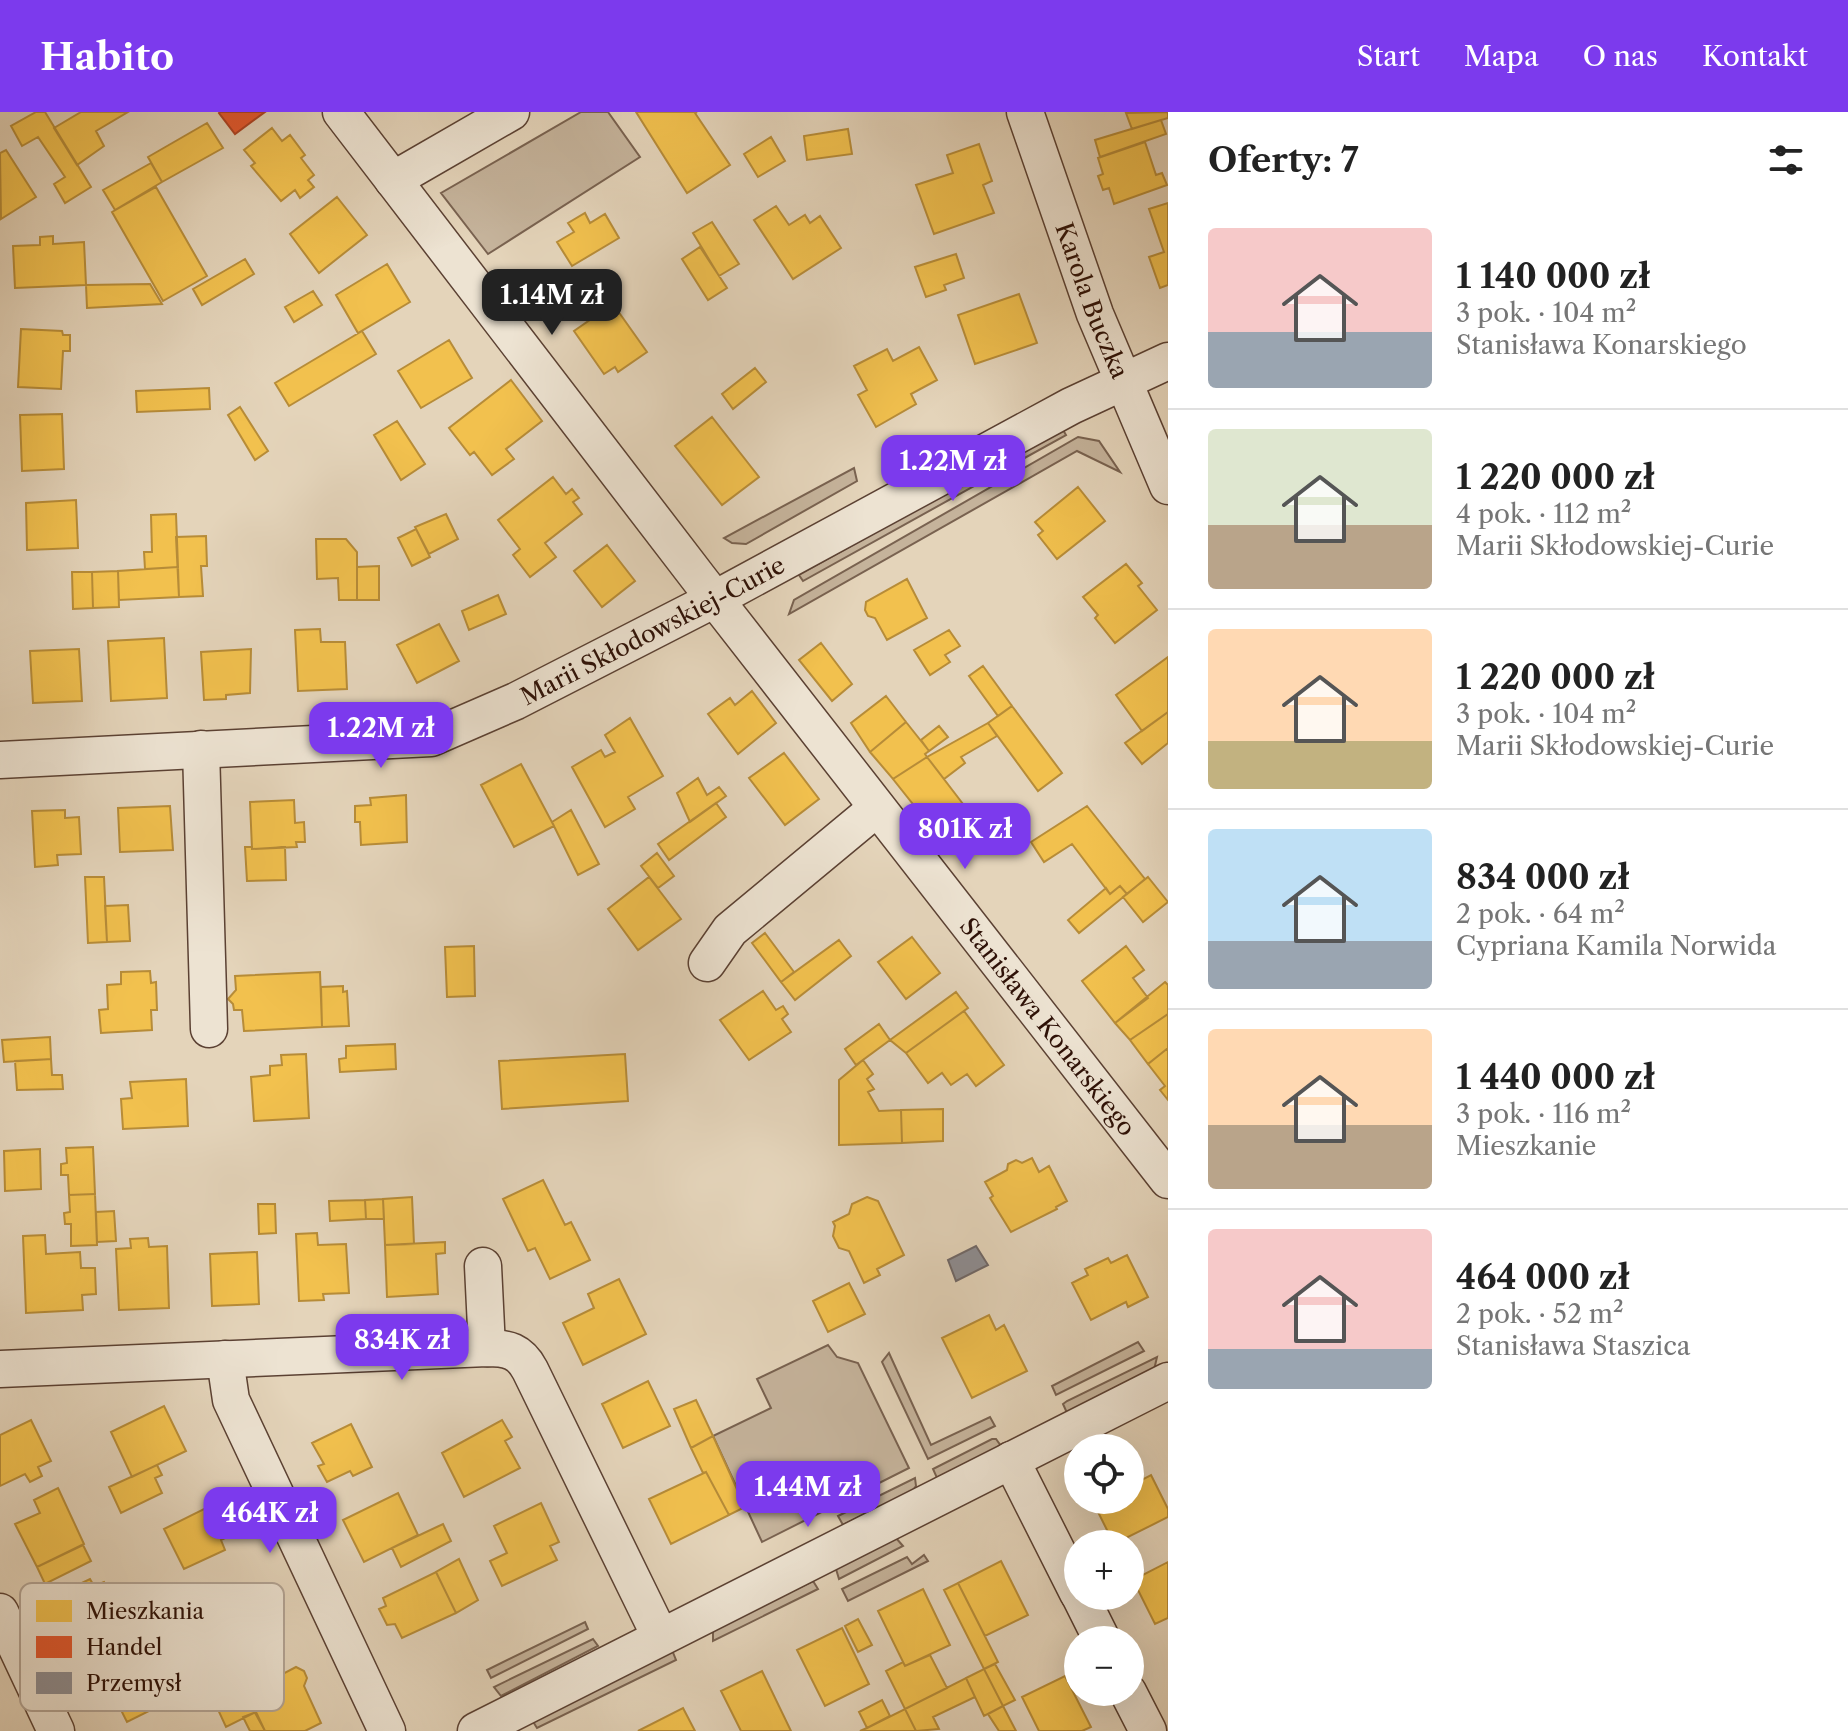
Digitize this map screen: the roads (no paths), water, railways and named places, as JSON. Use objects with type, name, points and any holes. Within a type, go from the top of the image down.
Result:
[{"type":"street","name":"Stanisława Konarskiego","points":[[341,112],[715,599],[1168,1180]]},
{"type":"street","points":[[393,180],[511,112]]},
{"type":"street","name":"Karola Buczka","points":[[1025,112],[1095,314],[1168,486]]},
{"type":"street","name":"Marii Skłodowskiej-Curie","points":[[0,760],[431,738],[516,701],[715,599],[1058,413],[1168,361]]},
{"type":"street","points":[[201,749],[209,1029]]},
{"type":"street","points":[[707,963],[730,930],[877,808]]},
{"type":"street","points":[[483,1266],[487,1348]]},
{"type":"street","points":[[0,1369],[487,1348],[515,1351],[524,1359],[660,1636]]},
{"type":"street","points":[[225,1359],[235,1410],[387,1731]]},
{"type":"street","points":[[476,1731],[1168,1381]]},
{"type":"street","points":[[1011,1460],[1064,1564]]},
{"type":"street","points":[[0,1612],[20,1654]]},
{"type":"street","points":[[1135,1706],[1148,1731]]},
{"type":"street","points":[[47,1711],[56,1731]]}]
